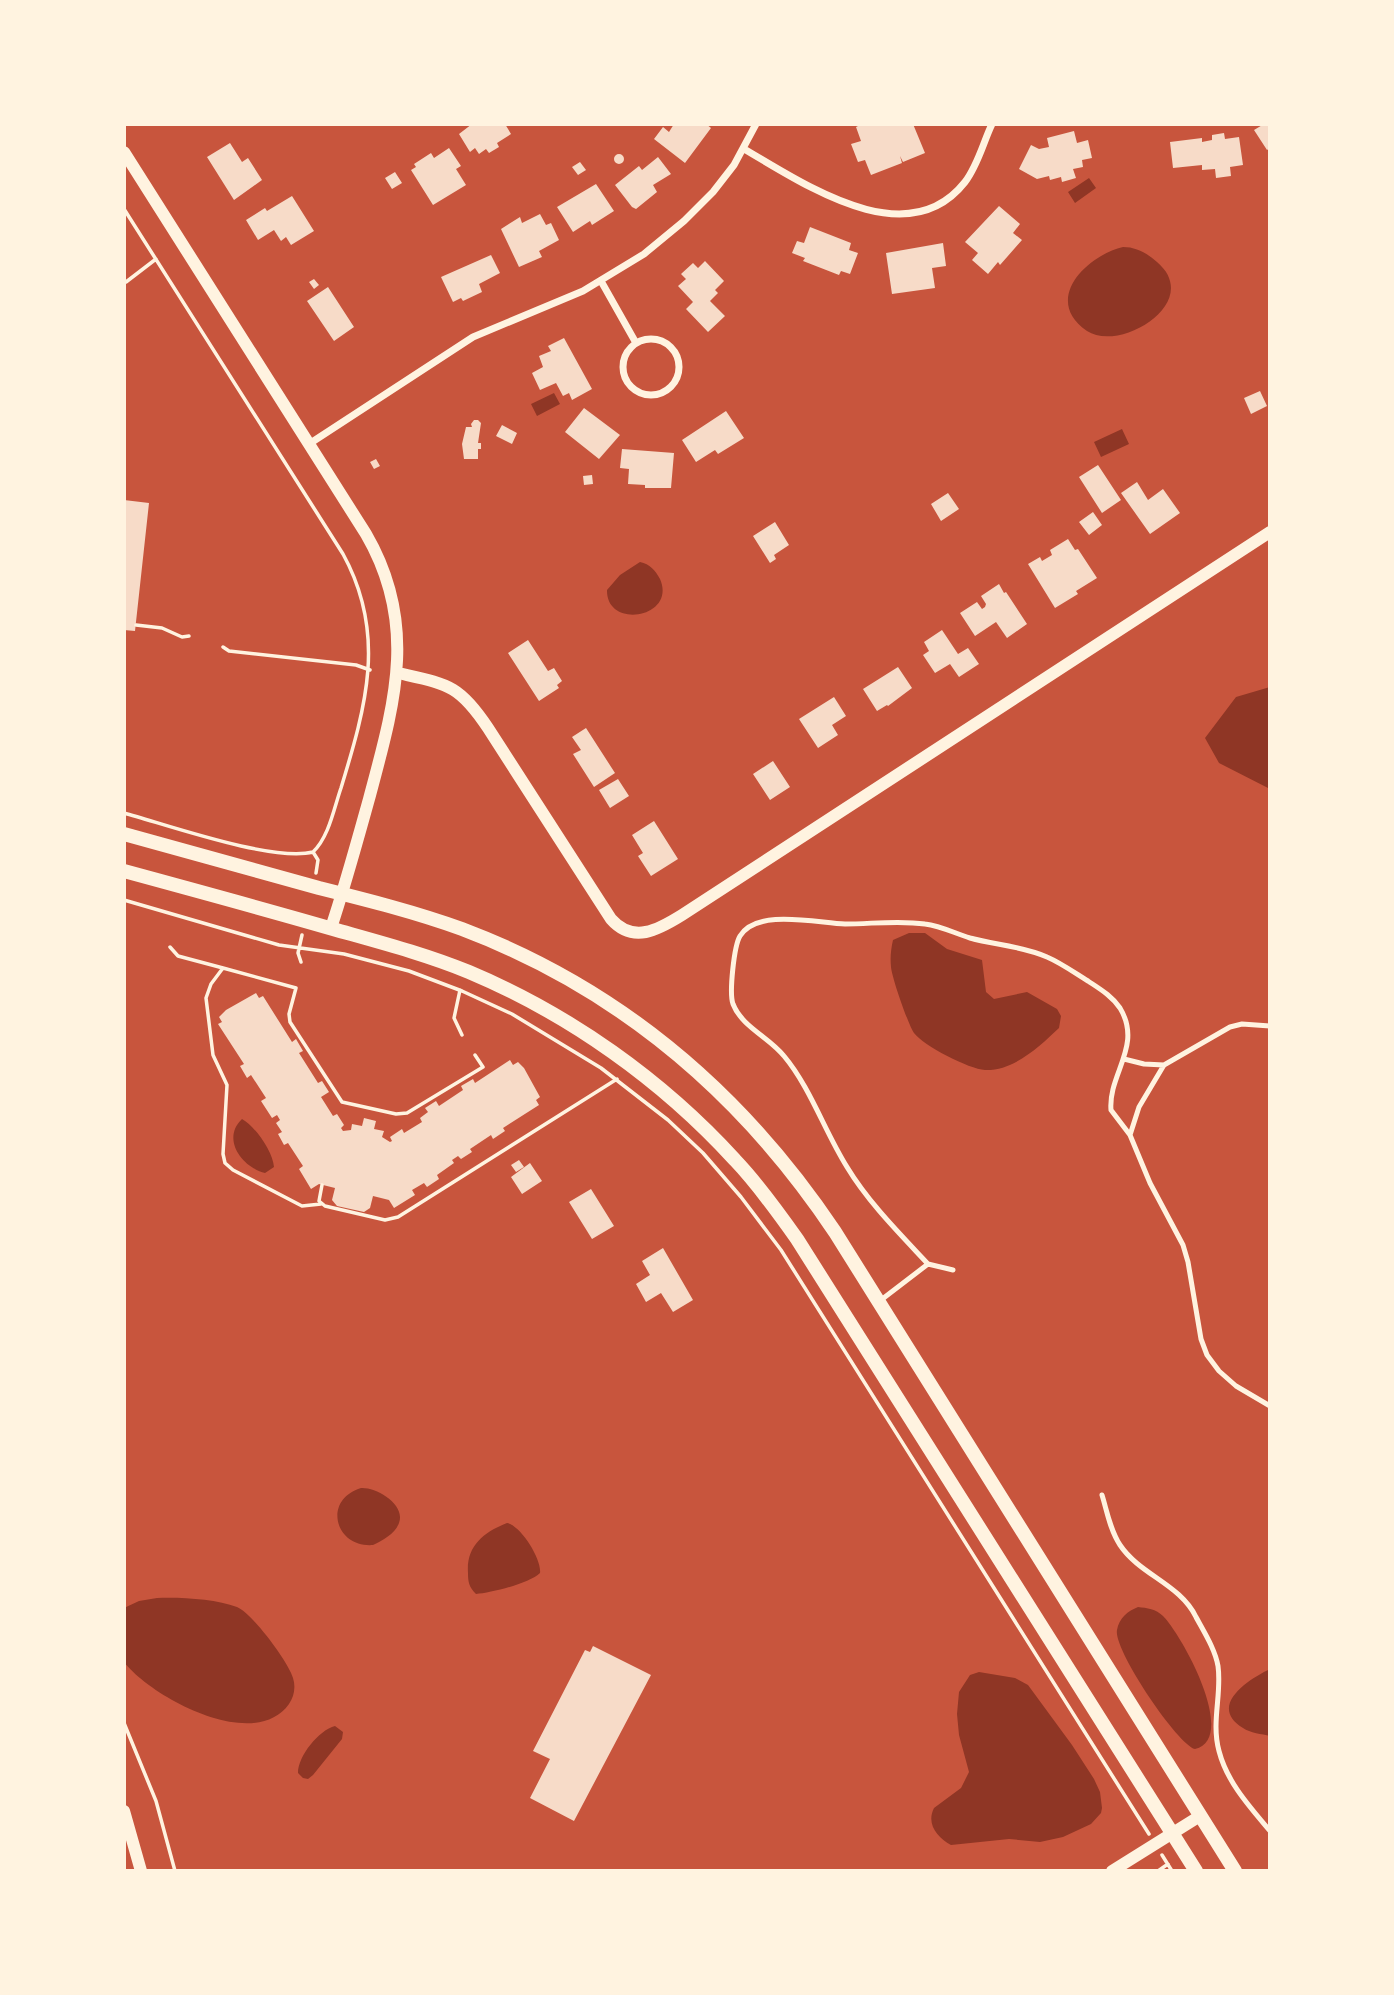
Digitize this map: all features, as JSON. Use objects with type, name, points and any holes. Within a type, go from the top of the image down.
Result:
[{"type":"main road","points":[[124,834],[439,922],[509,949],[579,985],[654,1035],[725,1096],[773,1149],[817,1206],[1235,1871]]},
{"type":"main road","points":[[124,871],[411,951],[468,972],[515,993],[611,1050],[701,1125],[736,1160],[802,1245],[1196,1871]]},
{"type":"street","points":[[309,444],[473,337],[560,301],[601,281],[644,254],[684,221],[724,178],[744,149],[756,124]]},
{"type":"street","points":[[744,149],[831,197],[876,212],[907,214],[938,204],[959,188],[972,170],[992,124]]},
{"type":"street","points":[[124,152],[366,534],[385,574],[394,606],[398,673],[391,716],[343,894],[331,928]]},
{"type":"street","points":[[601,281],[636,343]]},
{"type":"street","points":[[658,340],[668,345],[675,353],[677,375],[664,391],[654,395],[643,394],[626,381],[624,360],[628,350],[636,343],[658,340]]},
{"type":"street","points":[[398,673],[442,683],[466,698],[488,727],[611,919],[622,929],[635,933],[655,930],[1270,532]]},
{"type":"street","points":[[124,1811],[141,1871]]},
{"type":"street","points":[[1112,1871],[1200,1816]]},
{"type":"lane","points":[[953,1270],[928,1264],[864,1192],[848,1168],[797,1073],[770,1041],[741,1018],[736,1010],[731,999],[736,945],[740,935],[748,927],[757,922],[773,920],[845,924],[921,923],[1048,957],[1114,1000],[1126,1024],[1128,1037],[1124,1059],[1112,1090],[1111,1110],[1130,1135],[1150,1183],[1183,1245],[1201,1339],[1207,1355],[1219,1371],[1236,1386],[1270,1406]]},
{"type":"lane","points":[[1130,1135],[1139,1107],[1164,1065],[1230,1027],[1242,1024],[1270,1026]]},
{"type":"lane","points":[[1124,1059],[1164,1065]]},
{"type":"lane","points":[[879,1302],[928,1264]]},
{"type":"lane","points":[[1102,1495],[1120,1546],[1130,1557],[1182,1596],[1194,1613],[1218,1664],[1216,1736],[1224,1766],[1241,1795],[1270,1831]]},
{"type":"path","points":[[124,209],[346,559],[364,607],[370,670],[346,769],[328,826],[313,852],[251,848],[124,813]]},
{"type":"path","points":[[126,282],[156,259]]},
{"type":"path","points":[[136,625],[162,628],[182,637],[189,636]]},
{"type":"path","points":[[223,647],[229,651],[360,666],[370,670]]},
{"type":"path","points":[[124,900],[298,949],[344,954],[409,971],[460,990],[551,1036],[617,1079],[668,1120],[703,1153],[781,1250],[1142,1822]]},
{"type":"path","points":[[170,947],[178,956],[296,987],[289,1014],[290,1022],[342,1102],[403,1115],[483,1067],[475,1055]]},
{"type":"path","points":[[298,949],[301,962]]},
{"type":"path","points":[[223,968],[209,988],[206,1006],[214,1059],[227,1085],[224,1160],[233,1170],[292,1202],[306,1206],[321,1204],[378,1219],[390,1220],[398,1217],[617,1079]]},
{"type":"path","points":[[460,990],[454,1018],[462,1035]]},
{"type":"path","points":[[321,1204],[319,1198],[322,1185]]},
{"type":"path","points":[[124,1723],[153,1790],[175,1871]]},
{"type":"path","points":[[1157,1871],[1168,1864],[1171,1871]]},
{"type":"shaded area","points":[[1089,178],[1096,188],[1075,203],[1068,192]]},
{"type":"shaded area","points":[[1123,247],[1141,251],[1157,262],[1169,277],[1171,293],[1164,307],[1152,320],[1118,335],[1101,336],[1087,331],[1074,319],[1068,306],[1069,293],[1083,269],[1109,252]]},
{"type":"shaded area","points":[[554,393],[560,404],[537,416],[531,404]]},
{"type":"shaded area","points":[[1122,429],[1129,444],[1101,457],[1094,442]]},
{"type":"shaded area","points":[[640,562],[649,566],[660,579],[663,592],[659,603],[639,614],[617,611],[610,603],[607,590],[620,575]]},
{"type":"shaded area","points":[[1270,687],[1270,789],[1219,763],[1205,738],[1236,697]]},
{"type":"shaded area","points":[[909,933],[925,933],[947,949],[982,960],[986,992],[994,999],[1027,992],[1057,1009],[1061,1016],[1059,1028],[1026,1056],[996,1069],[985,1070],[969,1066],[927,1044],[911,1028],[891,967],[893,940]]},
{"type":"shaded area","points":[[242,1119],[258,1133],[273,1161],[274,1167],[265,1173],[249,1165],[237,1151],[233,1135]]},
{"type":"shaded area","points":[[361,1488],[374,1490],[388,1498],[398,1509],[400,1516],[395,1530],[373,1545],[360,1544],[350,1539],[338,1522],[341,1502]]},
{"type":"shaded area","points":[[507,1523],[518,1530],[529,1544],[538,1560],[540,1573],[510,1587],[476,1594],[468,1579],[468,1563],[473,1548],[484,1536]]},
{"type":"shaded area","points":[[157,1598],[209,1600],[244,1611],[269,1639],[290,1671],[294,1688],[289,1704],[273,1718],[252,1723],[229,1721],[179,1704],[137,1676],[124,1662],[124,1608],[139,1601]]},
{"type":"shaded area","points":[[1138,1607],[1154,1610],[1163,1616],[1182,1643],[1203,1686],[1211,1726],[1207,1741],[1195,1749],[1186,1743],[1161,1714],[1135,1675],[1118,1640],[1120,1622],[1127,1613]]},
{"type":"shaded area","points":[[1270,1669],[1270,1736],[1243,1728],[1233,1720],[1229,1711],[1235,1694],[1252,1679]]},
{"type":"shaded area","points":[[979,1672],[1015,1678],[1028,1685],[1072,1745],[1100,1792],[1101,1813],[1091,1824],[1063,1837],[1040,1842],[1009,1839],[951,1845],[937,1834],[931,1819],[934,1808],[961,1788],[969,1772],[959,1735],[959,1692],[970,1675]]},
{"type":"shaded area","points":[[335,1726],[343,1732],[342,1739],[313,1775],[308,1779],[303,1778],[298,1773],[305,1752],[316,1738]]},
{"type":"building","points":[[472,124],[505,124],[511,134],[497,143],[499,147],[489,153],[486,149],[479,154],[475,148],[470,152],[459,134]]},
{"type":"building","points":[[674,124],[706,124],[711,128],[685,163],[654,139],[663,127],[669,132]]},
{"type":"building","points":[[862,124],[913,124],[925,153],[903,162],[900,156],[902,163],[871,175],[865,160],[858,162],[851,144],[861,141],[856,127]]},
{"type":"building","points":[[1264,124],[1270,124],[1270,148],[1267,150],[1254,130]]},
{"type":"building","points":[[1074,131],[1077,143],[1088,140],[1092,158],[1082,160],[1083,167],[1073,169],[1076,178],[1062,182],[1061,177],[1037,179],[1019,169],[1031,145],[1039,149],[1049,147],[1047,138]]},
{"type":"building","points":[[1224,133],[1225,139],[1239,137],[1243,165],[1230,167],[1231,176],[1216,178],[1215,169],[1202,170],[1202,165],[1173,168],[1170,142],[1202,138],[1202,142],[1212,140],[1212,135]]},
{"type":"building","points":[[230,143],[242,162],[248,158],[262,180],[234,200],[207,157]]},
{"type":"building","points":[[449,148],[461,166],[456,169],[466,185],[433,205],[411,170],[416,167],[414,164],[431,153],[434,158]]},
{"type":"building","points":[[619,154],[624,159],[619,164],[614,159]]},
{"type":"building","points":[[658,157],[671,174],[653,185],[657,192],[636,209],[615,185],[639,166],[642,170]]},
{"type":"building","points":[[580,162],[586,170],[578,175],[572,167]]},
{"type":"building","points":[[395,172],[402,183],[392,189],[385,178]]},
{"type":"building","points":[[596,184],[614,211],[592,225],[590,221],[573,232],[557,207]]},
{"type":"building","points":[[292,196],[314,231],[291,245],[286,237],[281,241],[274,230],[258,240],[246,220]]},
{"type":"building","points":[[999,206],[1020,224],[1013,233],[1022,240],[1000,265],[998,262],[988,274],[972,260],[978,253],[965,242]]},
{"type":"building","points":[[540,214],[546,225],[551,223],[559,240],[539,251],[542,257],[519,267],[501,229],[520,217],[522,223]]},
{"type":"building","points":[[810,227],[851,243],[849,250],[858,253],[850,274],[841,271],[839,275],[803,261],[805,258],[792,253],[797,241],[804,243]]},
{"type":"building","points":[[943,243],[946,266],[932,268],[935,288],[892,294],[886,253]]},
{"type":"building","points":[[491,255],[500,273],[479,284],[482,292],[463,301],[461,298],[453,302],[441,277]]},
{"type":"building","points":[[705,261],[724,281],[715,290],[718,293],[710,301],[725,316],[708,332],[686,309],[693,302],[678,286],[686,279],[681,274],[693,263],[698,268]]},
{"type":"building","points":[[314,279],[319,285],[314,289],[309,282]]},
{"type":"building","points":[[328,287],[354,327],[334,341],[307,301]]},
{"type":"building","points":[[564,338],[592,389],[572,400],[569,393],[563,396],[556,383],[540,390],[532,373],[543,367],[539,356],[551,351],[548,346]]},
{"type":"building","points":[[1260,391],[1267,406],[1251,414],[1244,398]]},
{"type":"building","points":[[584,408],[620,435],[599,459],[565,432]]},
{"type":"building","points":[[726,411],[744,438],[718,454],[715,450],[696,462],[682,440]]},
{"type":"building","points":[[474,420],[481,423],[478,443],[481,443],[481,449],[478,449],[478,459],[464,459],[462,444],[466,427],[472,427]]},
{"type":"building","points":[[502,425],[517,433],[512,444],[496,436]]},
{"type":"building","points":[[622,449],[674,453],[671,488],[645,488],[645,485],[628,484],[629,469],[620,468]]},
{"type":"building","points":[[376,459],[380,466],[374,469],[370,462]]},
{"type":"building","points":[[1098,465],[1121,500],[1102,513],[1079,477]]},
{"type":"building","points":[[592,475],[593,484],[584,485],[583,476]]},
{"type":"building","points":[[1137,482],[1148,500],[1163,489],[1180,513],[1150,534],[1121,493]]},
{"type":"building","points":[[948,493],[959,509],[941,521],[931,504]]},
{"type":"building","points":[[124,500],[149,503],[135,631],[124,630]]},
{"type":"building","points":[[1093,512],[1102,525],[1089,535],[1079,522]]},
{"type":"building","points":[[775,522],[789,545],[774,555],[776,559],[770,563],[753,536]]},
{"type":"building","points":[[1068,539],[1097,578],[1055,608],[1028,564],[1040,557],[1042,561],[1052,555],[1050,550]]},
{"type":"building","points":[[999,584],[1027,624],[1007,638],[996,622],[975,636],[960,613],[977,602],[982,609],[985,607],[981,596]]},
{"type":"building","points":[[942,630],[958,654],[968,648],[979,664],[959,677],[950,664],[935,673],[923,655],[929,651],[924,642]]},
{"type":"building","points":[[528,640],[548,671],[554,668],[562,681],[557,685],[559,688],[539,701],[508,653]]},
{"type":"building","points":[[898,667],[912,688],[877,711],[863,689]]},
{"type":"building","points":[[834,697],[846,716],[832,725],[838,735],[818,748],[799,719]]},
{"type":"building","points":[[586,728],[615,773],[594,787],[573,754],[581,750],[572,737]]},
{"type":"building","points":[[773,761],[790,787],[770,800],[753,774]]},
{"type":"building","points":[[618,779],[629,796],[610,808],[599,790]]},
{"type":"building","points":[[654,821],[678,859],[651,876],[638,856],[643,853],[632,835]]},
{"type":"building","points":[[256,993],[259,998],[263,996],[292,1042],[296,1039],[303,1051],[299,1053],[318,1083],[322,1081],[329,1092],[321,1097],[333,1116],[337,1114],[344,1125],[341,1128],[343,1131],[351,1130],[352,1124],[362,1126],[364,1118],[376,1121],[374,1129],[384,1131],[382,1137],[390,1142],[390,1137],[402,1129],[404,1133],[422,1122],[420,1118],[428,1112],[425,1108],[436,1101],[439,1106],[463,1090],[461,1086],[473,1079],[475,1083],[510,1060],[513,1065],[518,1062],[524,1068],[540,1097],[536,1100],[539,1105],[503,1128],[505,1131],[493,1139],[491,1135],[470,1149],[472,1152],[461,1159],[458,1156],[452,1160],[454,1163],[437,1175],[439,1179],[427,1187],[424,1183],[412,1190],[415,1195],[394,1208],[389,1200],[373,1196],[370,1208],[364,1212],[337,1206],[332,1200],[335,1188],[319,1184],[311,1189],[299,1169],[303,1166],[288,1143],[284,1145],[278,1134],[282,1132],[276,1123],[280,1120],[277,1115],[272,1118],[261,1101],[266,1098],[251,1075],[247,1078],[240,1066],[244,1064],[218,1024],[222,1022],[219,1017],[226,1010]]},
{"type":"building","points":[[519,1160],[524,1167],[516,1172],[511,1165]]},
{"type":"building","points":[[530,1163],[542,1181],[522,1194],[511,1177]]},
{"type":"building","points":[[591,1189],[614,1226],[592,1239],[569,1202]]},
{"type":"building","points":[[663,1248],[693,1300],[673,1312],[661,1293],[646,1302],[636,1284],[650,1275],[642,1261]]},
{"type":"building","points":[[593,1646],[651,1675],[574,1821],[530,1798],[550,1759],[533,1751],[585,1650],[590,1652]]}]
